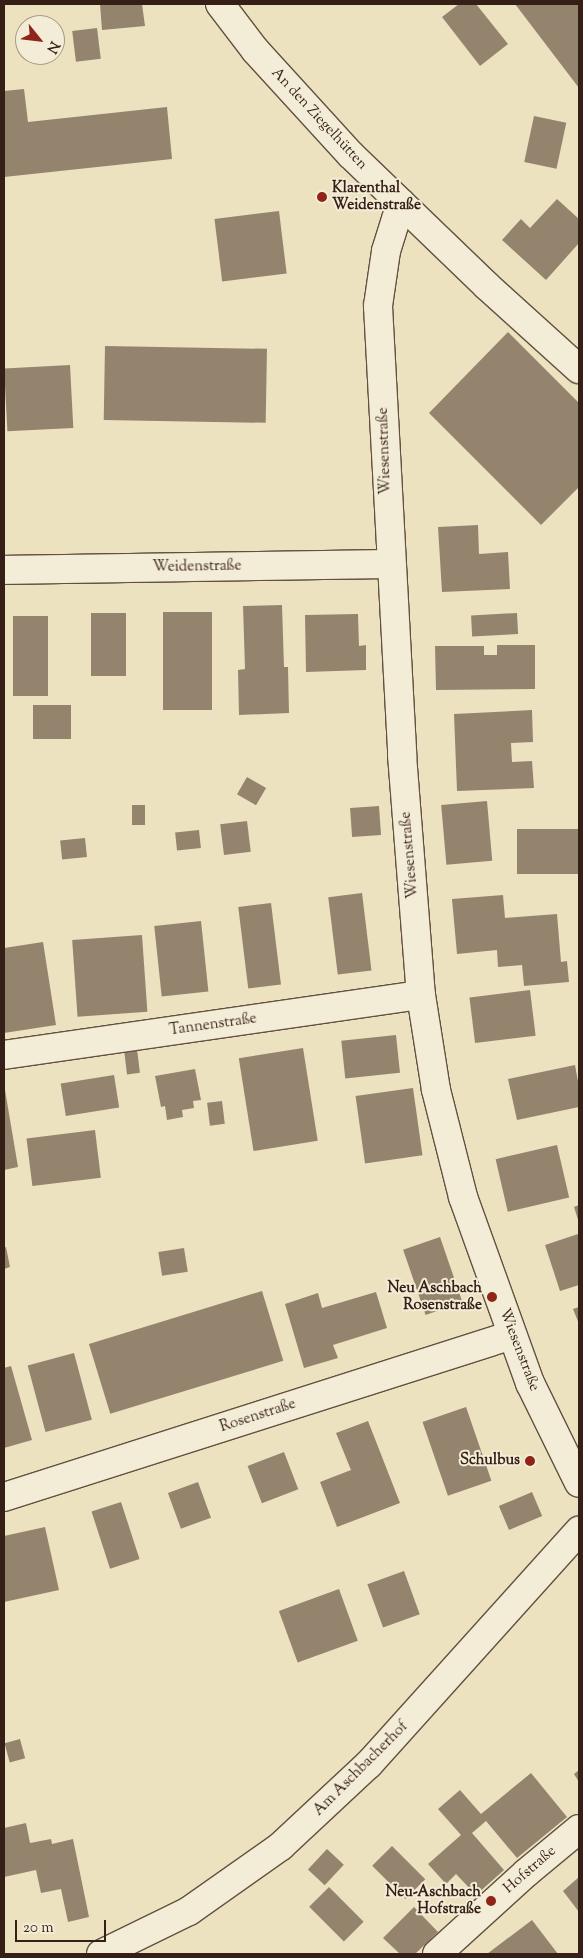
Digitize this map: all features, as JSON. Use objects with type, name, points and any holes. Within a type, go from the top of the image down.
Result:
[{"type":"street","name":"An den Ziegelhütten","points":[[220,4],[255,50],[351,155],[487,286],[579,369]]},
{"type":"street","name":"Wiesenstraße","points":[[402,203],[386,251],[378,306],[390,564],[402,755],[421,996],[436,1090],[458,1178],[530,1383],[579,1483]]},
{"type":"street","name":"Weidenstraße","points":[[4,570],[390,564]]},
{"type":"street","name":"Tannenstraße","points":[[4,1055],[421,996]]},
{"type":"street","name":"Rosenstraße","points":[[4,1497],[512,1336]]},
{"type":"street","name":"Am Aschbacherhof","points":[[110,1952],[189,1911],[281,1846],[369,1764],[579,1532]]},
{"type":"street","name":"Hofstraße","points":[[437,1954],[519,1879],[579,1829]]},
{"type":"building","points":[[100,4],[142,4],[145,26],[102,30]]},
{"type":"building","points":[[459,4],[476,4],[508,44],[480,66],[442,17]]},
{"type":"building","points":[[515,4],[579,4],[579,88]]},
{"type":"building","points":[[97,28],[101,59],[76,62],[72,31]]},
{"type":"building","points":[[24,89],[28,122],[167,107],[172,159],[4,177],[4,91]]},
{"type":"building","points":[[534,116],[566,123],[557,169],[524,162]]},
{"type":"building","points":[[557,199],[579,219],[579,243],[546,280],[502,240],[521,219],[530,228]]},
{"type":"building","points":[[279,211],[287,274],[222,281],[214,219]]},
{"type":"building","points":[[508,332],[579,403],[579,487],[541,525],[429,413]]},
{"type":"building","points":[[105,346],[267,349],[266,423],[104,420]]},
{"type":"building","points":[[70,365],[73,428],[7,431],[4,368]]},
{"type":"building","points":[[478,525],[479,554],[508,552],[510,589],[442,592],[438,527]]},
{"type":"building","points":[[282,605],[284,667],[288,667],[289,713],[239,715],[238,670],[245,669],[243,606]]},
{"type":"building","points":[[163,612],[212,612],[212,710],[163,710]]},
{"type":"building","points":[[91,613],[126,613],[126,676],[91,676]]},
{"type":"building","points":[[517,613],[518,634],[472,636],[471,615]]},
{"type":"building","points":[[358,614],[359,646],[366,645],[366,670],[306,672],[305,615]]},
{"type":"building","points":[[13,616],[48,616],[48,696],[13,696]]},
{"type":"building","points":[[497,645],[535,645],[535,689],[436,690],[435,646],[484,646],[484,655],[497,655]]},
{"type":"building","points":[[33,705],[71,705],[71,739],[33,739]]},
{"type":"building","points":[[532,710],[533,742],[511,743],[512,762],[532,761],[534,788],[457,791],[454,714]]},
{"type":"building","points":[[247,777],[266,788],[256,805],[237,794]]},
{"type":"building","points":[[487,801],[492,861],[446,865],[441,805]]},
{"type":"building","points":[[132,805],[145,805],[145,825],[132,825]]},
{"type":"building","points":[[379,806],[381,835],[352,837],[350,808]]},
{"type":"building","points":[[247,821],[251,852],[224,855],[220,824]]},
{"type":"building","points":[[517,829],[579,829],[579,874],[517,874]]},
{"type":"building","points":[[199,830],[201,848],[177,850],[175,833]]},
{"type":"building","points":[[85,838],[87,857],[62,860],[60,841]]},
{"type":"building","points":[[362,893],[372,970],[338,975],[328,897]]},
{"type":"building","points":[[503,895],[505,918],[557,914],[561,962],[567,961],[569,982],[524,986],[522,965],[498,967],[497,950],[457,954],[452,899]]},
{"type":"building","points":[[271,903],[281,984],[248,988],[238,907]]},
{"type":"building","points":[[201,921],[208,992],[162,997],[154,926]]},
{"type":"building","points":[[142,935],[147,1012],[78,1017],[72,940]]},
{"type":"building","points":[[43,942],[56,1025],[4,1033],[4,948]]},
{"type":"building","points":[[530,990],[536,1036],[475,1043],[469,997]]},
{"type":"building","points":[[396,1035],[400,1073],[345,1079],[341,1041]]},
{"type":"building","points":[[303,1048],[318,1141],[254,1151],[239,1058]]},
{"type":"building","points":[[137,1049],[140,1073],[127,1074],[124,1051]]},
{"type":"building","points":[[575,1065],[579,1087],[579,1107],[517,1120],[508,1079]]},
{"type":"building","points":[[195,1069],[201,1100],[193,1101],[194,1108],[182,1110],[183,1117],[167,1120],[165,1106],[161,1107],[155,1076]]},
{"type":"building","points":[[114,1075],[119,1108],[66,1116],[61,1083]]},
{"type":"building","points":[[4,1084],[18,1167],[4,1170]]},
{"type":"building","points":[[413,1088],[422,1155],[365,1163],[356,1096]]},
{"type":"building","points":[[222,1101],[225,1124],[210,1126],[207,1103]]},
{"type":"building","points":[[95,1130],[101,1178],[32,1186],[27,1138]]},
{"type":"building","points":[[557,1145],[569,1198],[508,1212],[496,1159]]},
{"type":"building","points":[[579,1205],[579,1223],[574,1207]]},
{"type":"building","points":[[578,1234],[579,1285],[560,1291],[545,1245]]},
{"type":"building","points":[[440,1237],[462,1302],[426,1315],[403,1250]]},
{"type":"building","points":[[6,1247],[10,1267],[4,1269],[4,1248]]},
{"type":"building","points":[[184,1248],[188,1272],[162,1276],[158,1252]]},
{"type":"building","points":[[262,1291],[283,1361],[110,1414],[89,1344]]},
{"type":"building","points":[[376,1292],[387,1328],[333,1345],[338,1358],[304,1368],[285,1304],[318,1293],[322,1308]]},
{"type":"building","points":[[579,1307],[579,1324],[573,1309]]},
{"type":"building","points":[[74,1353],[92,1420],[45,1432],[28,1365]]},
{"type":"building","points":[[11,1366],[32,1440],[4,1448],[4,1368]]},
{"type":"building","points":[[466,1407],[491,1481],[448,1496],[423,1422]]},
{"type":"building","points":[[368,1421],[400,1503],[337,1527],[320,1482],[351,1470],[336,1433]]},
{"type":"building","points":[[284,1452],[298,1489],[262,1503],[248,1466]]},
{"type":"building","points":[[198,1482],[211,1518],[181,1529],[168,1493]]},
{"type":"building","points":[[532,1492],[542,1516],[509,1530],[499,1506]]},
{"type":"building","points":[[121,1502],[140,1559],[110,1569],[92,1512]]},
{"type":"building","points":[[45,1527],[59,1590],[4,1602],[4,1536]]},
{"type":"building","points":[[404,1571],[420,1614],[383,1628],[367,1584]]},
{"type":"building","points":[[339,1589],[358,1641],[298,1663],[279,1611]]},
{"type":"building","points":[[20,1739],[25,1758],[10,1762],[5,1743]]},
{"type":"building","points":[[579,1770],[579,1782],[574,1774]]},
{"type":"building","points":[[531,1773],[567,1817],[517,1858],[486,1821],[472,1833],[504,1870],[476,1895],[456,1874],[446,1884],[428,1864],[461,1835],[438,1809],[460,1790],[481,1814]]},
{"type":"building","points":[[26,1823],[30,1843],[51,1839],[52,1844],[73,1839],[89,1917],[68,1922],[61,1889],[41,1893],[36,1870],[4,1877],[4,1828]]},
{"type":"building","points":[[392,1846],[425,1879],[405,1899],[372,1866]]},
{"type":"building","points":[[327,1849],[344,1865],[325,1885],[308,1869]]},
{"type":"building","points":[[579,1877],[579,1912],[563,1891]]},
{"type":"building","points":[[329,1887],[364,1922],[344,1941],[309,1907]]},
{"type":"building","points":[[414,1907],[438,1932],[415,1954],[400,1954],[383,1938]]},
{"type":"building","points":[[532,1920],[558,1954],[487,1954]]},
{"type":"place","name":"Klarenthal Weidenstraße","points":[[322,197]]},
{"type":"place","name":"Neu Aschbach Rosenstraße","points":[[492,1297]]},
{"type":"place","name":"Schulbus","points":[[530,1461]]},
{"type":"place","name":"Neu-Aschbach Hofstraße","points":[[491,1901]]}]
